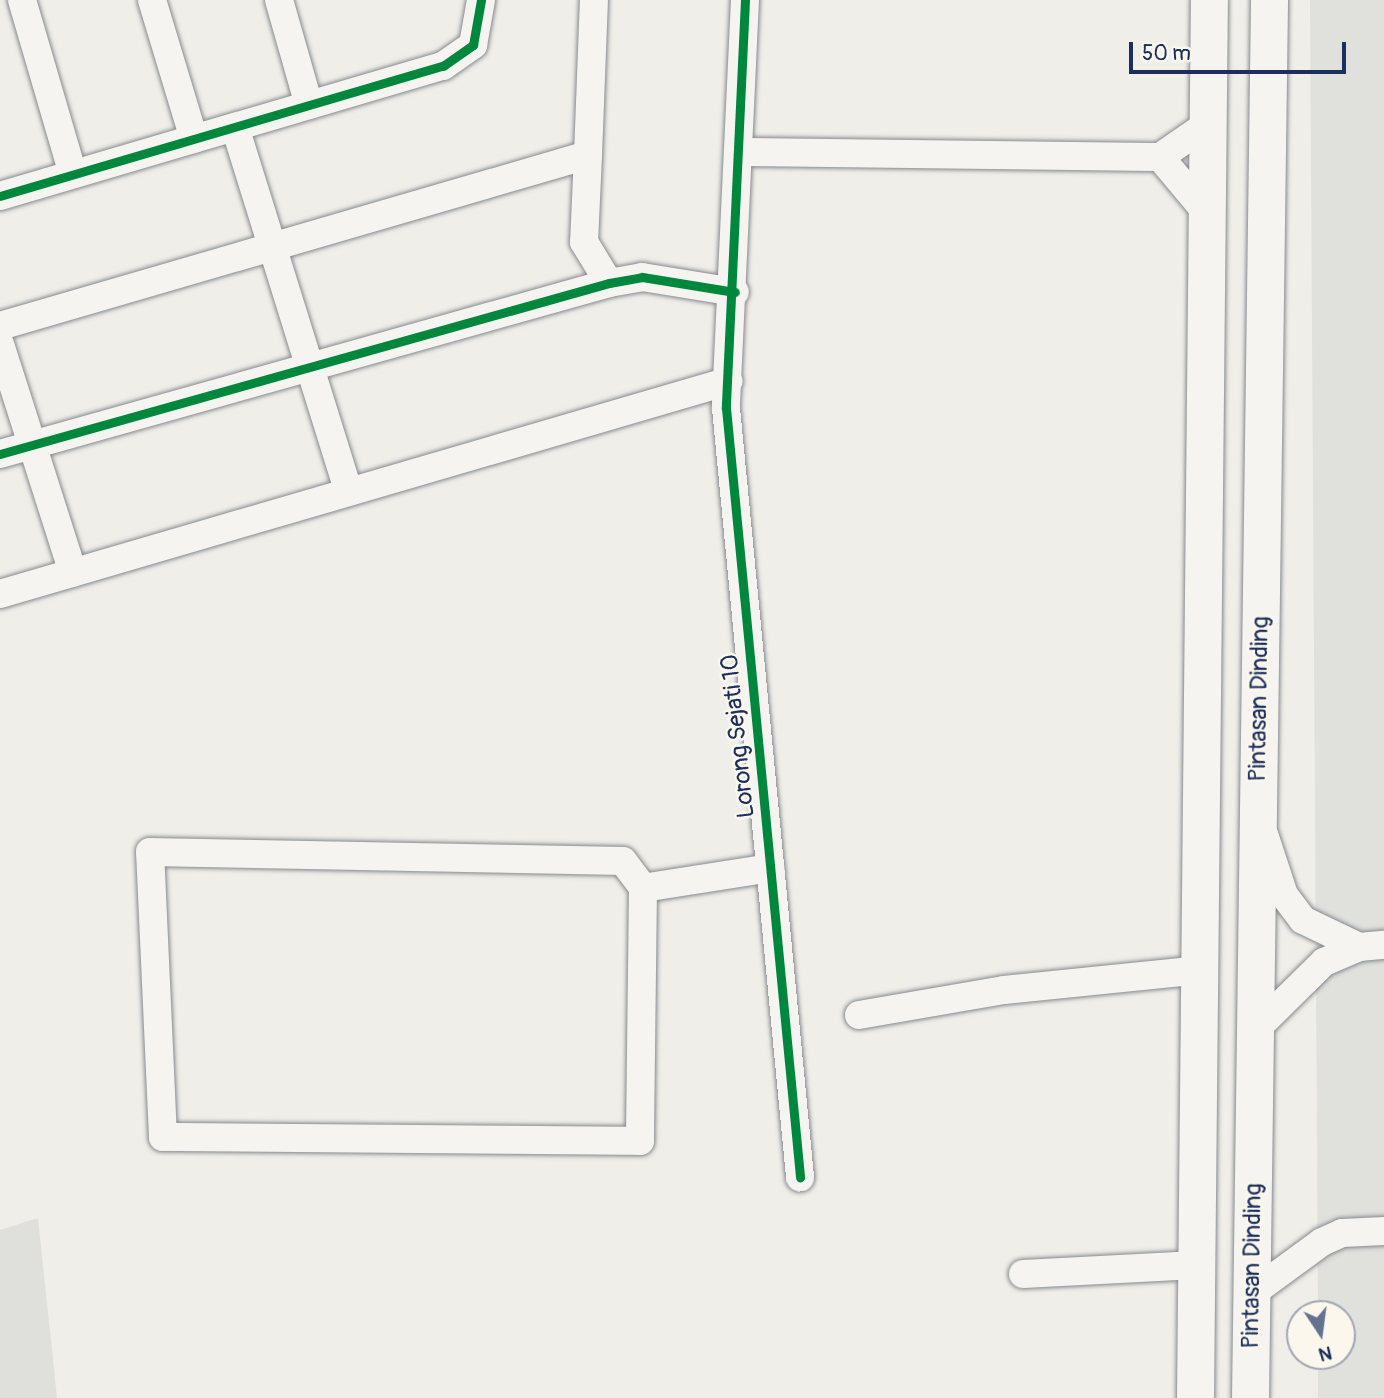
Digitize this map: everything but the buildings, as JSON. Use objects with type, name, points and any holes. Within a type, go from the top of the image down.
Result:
[{"type":"main road","points":[[1195,1398],[1209,0]]},
{"type":"main road","name":"Pintasan Dinding","points":[[1250,1398],[1269,0]]},
{"type":"street","points":[[22,0],[73,174]]},
{"type":"street","points":[[152,0],[194,139]]},
{"type":"street","points":[[279,0],[309,105]]},
{"type":"street","points":[[0,195],[443,66],[473,45],[481,0]]},
{"type":"street","points":[[594,0],[584,242],[609,283]]},
{"type":"street","name":"Lorong Sejati 10","points":[[745,0],[735,292],[726,408],[800,1177]]},
{"type":"street","points":[[741,152],[1160,157],[1208,124]]},
{"type":"street","points":[[235,127],[348,490]]},
{"type":"street","points":[[0,326],[588,155]]},
{"type":"street","points":[[1160,157],[1207,213]]},
{"type":"street","points":[[0,454],[609,283],[642,277],[735,292]]},
{"type":"street","points":[[0,344],[73,573]]},
{"type":"street","points":[[0,594],[348,490],[729,381]]},
{"type":"street","points":[[1258,815],[1284,895],[1303,920],[1372,946]]},
{"type":"street","points":[[150,852],[622,861],[643,888],[640,1141],[163,1137],[150,852]]},
{"type":"street","points":[[643,888],[770,868]]},
{"type":"street","points":[[1255,1030],[1303,979],[1372,946]]},
{"type":"street","points":[[859,1015],[1004,990],[1200,970]]},
{"type":"street","points":[[1251,1294],[1322,1242],[1342,1233],[1384,1231]]},
{"type":"street","points":[[1023,1274],[1198,1265]]},
{"type":"shaded area","points":[[1310,0],[1384,0],[1384,1398],[1318,1398],[1318,1370],[1356,1370],[1356,1300],[1318,1300]]},
{"type":"shaded area","points":[[38,1218],[57,1398],[0,1398],[0,1230]]},
{"type":"cycle path","points":[[0,196],[443,66],[473,45],[481,0]]},
{"type":"cycle path","points":[[745,0],[726,408],[800,1177]]},
{"type":"cycle path","points":[[0,454],[609,283],[642,277],[735,292]]}]
